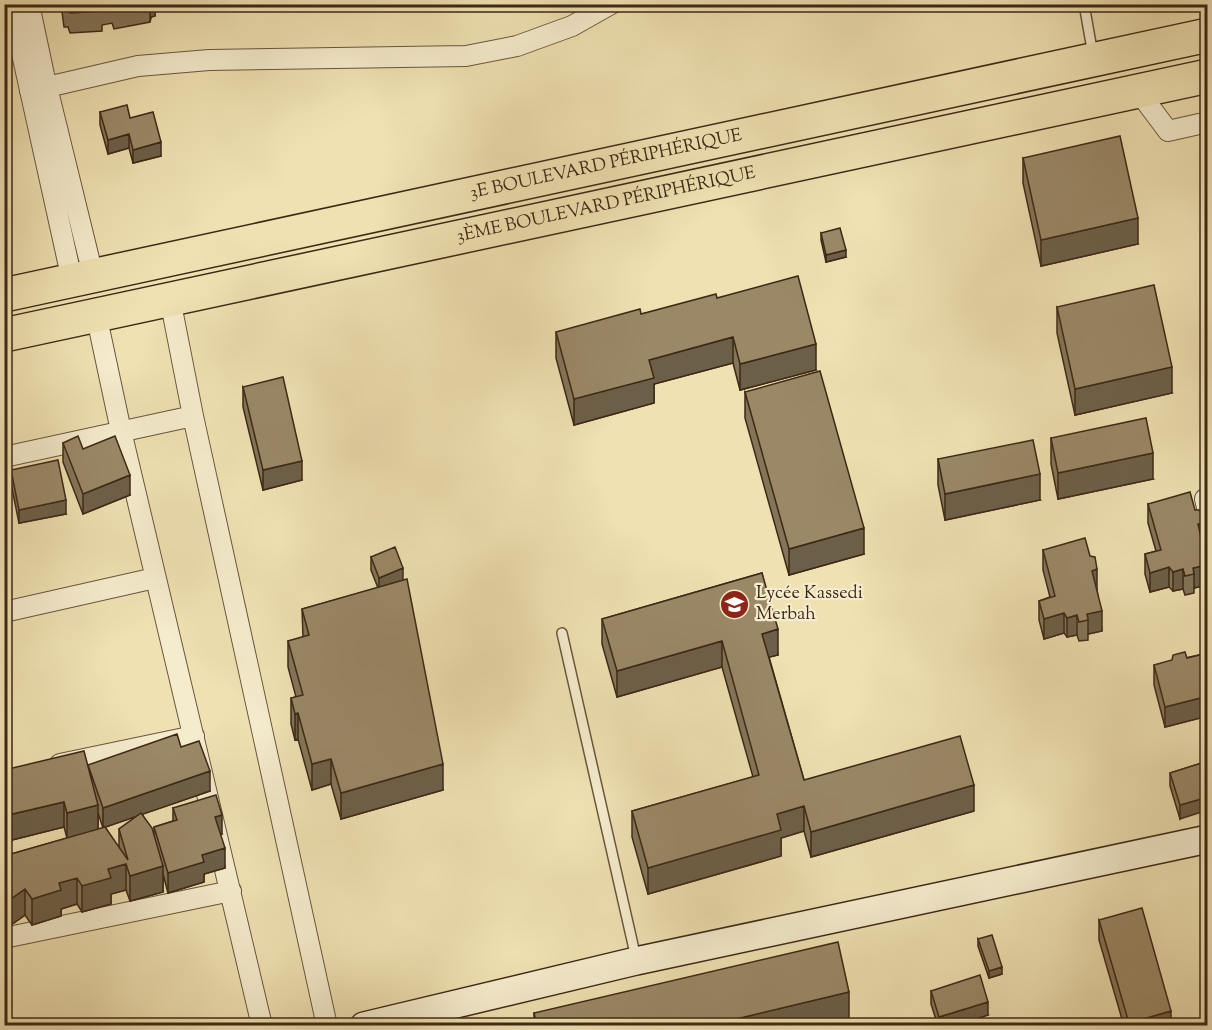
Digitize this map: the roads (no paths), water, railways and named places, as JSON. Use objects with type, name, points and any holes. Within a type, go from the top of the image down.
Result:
[{"type":"highway","name":"3E BOULEVARD PÉRIPHÉRIQUE","points":[[4,295],[1208,35]]},
{"type":"highway","name":"3ÈME BOULEVARD PÉRIPHÉRIQUE","points":[[4,335],[1208,76]]},
{"type":"highway","points":[[162,260],[170,298]]},
{"type":"highway","points":[[84,277],[96,314]]},
{"type":"street","points":[[11,4],[38,89],[84,277]]},
{"type":"street","points":[[29,4],[38,89]]},
{"type":"street","points":[[38,89],[138,66],[209,60],[466,56],[517,46],[572,26],[611,4]]},
{"type":"street","points":[[1138,91],[1168,131],[1208,122]]},
{"type":"street","points":[[170,298],[193,416],[327,1026]]},
{"type":"street","points":[[96,314],[155,578],[262,1026]]},
{"type":"street","points":[[4,457],[193,416]]},
{"type":"street","points":[[4,612],[155,578]]},
{"type":"street","points":[[38,769],[194,736]]},
{"type":"street","points":[[364,1026],[636,961],[1208,839]]},
{"type":"street","points":[[4,938],[231,891]]},
{"type":"lane","points":[[1084,4],[1094,59]]},
{"type":"lane","points":[[562,633],[636,961]]},
{"type":"place","name":"Lycée Kassedi Merbah","points":[[735,604]]}]
